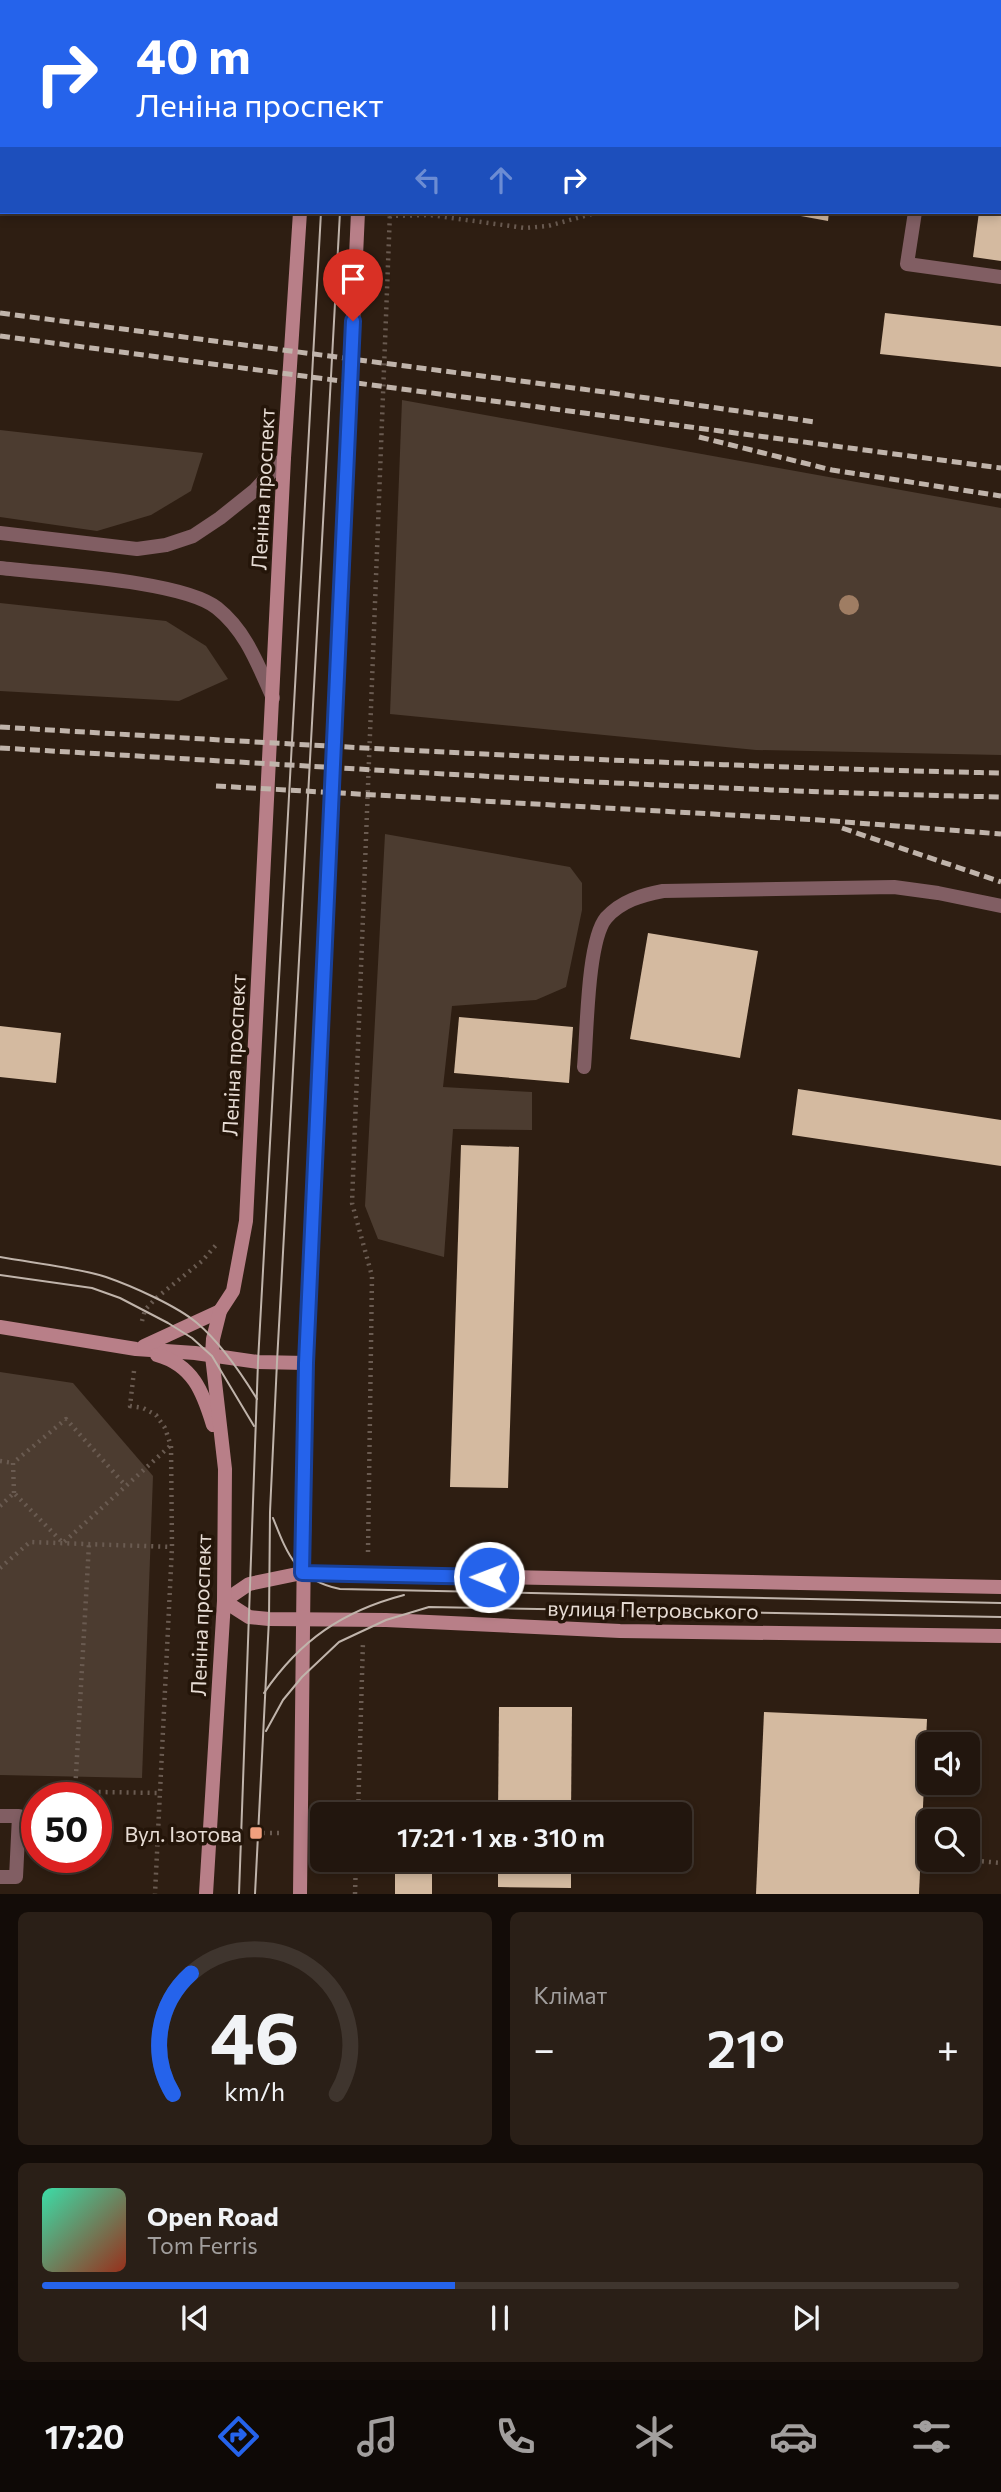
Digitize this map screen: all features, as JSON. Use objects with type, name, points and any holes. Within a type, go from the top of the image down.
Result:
[{"type":"main road","points":[[456,0],[497,0]]},
{"type":"main road","name":"Леніна проспект","points":[[206,1894],[224,1601],[225,1469],[212,1356],[220,1311],[233,1291],[246,1222],[284,458],[300,214]]},
{"type":"main road","points":[[300,1894],[306,1363],[358,214]]},
{"type":"main road","points":[[136,1349],[220,1311]]},
{"type":"main road","points":[[0,1327],[136,1349],[258,1362],[306,1363]]},
{"type":"main road","points":[[136,1349],[169,1358],[183,1366],[195,1381],[208,1409],[225,1469]]},
{"type":"main road","name":"вулиця Петровського","points":[[1001,1587],[302,1573],[249,1584],[224,1601],[249,1617],[269,1619],[366,1619],[620,1631],[1001,1636]]},
{"type":"street","points":[[915,214],[907,264],[1001,277]]},
{"type":"street","points":[[0,533],[137,549],[166,545],[193,536],[220,518],[255,490],[284,458]]},
{"type":"street","points":[[0,568],[154,586],[188,594],[215,606],[249,645],[273,698]]},
{"type":"street","points":[[584,1067],[595,945],[604,920],[620,905],[640,896],[663,891],[894,887],[1001,906]]},
{"type":"street","points":[[0,1816],[19,1816],[16,1877],[0,1877]]},
{"type":"path","points":[[368,1574],[372,1276],[352,1203],[389,214],[430,215],[525,228],[548,226],[592,214]]},
{"type":"path","points":[[155,1894],[172,1547],[171,1446],[165,1428],[156,1415],[143,1408],[130,1406],[136,1349],[145,1310],[161,1293],[202,1261],[216,1245],[246,1222]]},
{"type":"path","points":[[0,1461],[13,1463],[66,1419],[126,1486]]},
{"type":"path","points":[[63,1544],[171,1446]]},
{"type":"path","points":[[13,1463],[14,1493],[63,1544]]},
{"type":"path","points":[[0,1506],[14,1493]]},
{"type":"path","points":[[0,1568],[30,1542],[172,1547]]},
{"type":"path","points":[[76,1782],[89,1544]]},
{"type":"path","points":[[359,1802],[366,1619]]},
{"type":"path","points":[[112,1792],[160,1793]]},
{"type":"path","points":[[980,1861],[1001,1863]]},
{"type":"path","points":[[355,1894],[356,1872]]},
{"type":"shaded area","points":[[402,400],[1001,508],[1001,755],[756,750],[390,714]]},
{"type":"shaded area","points":[[0,430],[203,453],[191,491],[151,515],[97,531],[0,517]]},
{"type":"shaded area","points":[[0,603],[166,621],[206,646],[228,679],[179,701],[0,691]]},
{"type":"shaded area","points":[[385,834],[570,867],[582,883],[582,910],[566,987],[536,1000],[452,1006],[443,1087],[532,1092],[532,1130],[453,1129],[444,1257],[378,1239],[365,1206]]},
{"type":"shaded area","points":[[0,1372],[73,1383],[153,1476],[142,1778],[0,1775]]},
{"type":"building","points":[[790,214],[829,214],[828,221]]},
{"type":"building","points":[[979,214],[1001,214],[1001,261],[973,257]]},
{"type":"building","points":[[885,313],[1001,326],[1001,367],[880,354]]},
{"type":"building","points":[[648,933],[758,951],[740,1058],[630,1039]]},
{"type":"building","points":[[459,1017],[573,1027],[569,1083],[454,1073]]},
{"type":"building","points":[[0,1026],[61,1033],[56,1083],[0,1077]]},
{"type":"building","points":[[798,1089],[1001,1120],[1001,1166],[792,1135]]},
{"type":"building","points":[[461,1145],[519,1147],[508,1488],[450,1487]]},
{"type":"building","points":[[499,1707],[572,1707],[571,1802],[498,1802]]},
{"type":"building","points":[[764,1712],[927,1719],[926,1732],[917,1732],[917,1795],[924,1795],[923,1809],[917,1809],[919,1894],[756,1894]]},
{"type":"building","points":[[395,1872],[432,1872],[432,1894],[395,1894]]},
{"type":"building","points":[[498,1872],[571,1872],[571,1888],[498,1887]]},
{"type":"tram line","points":[[239,1894],[258,1362],[321,214]]},
{"type":"tram line","points":[[255,1894],[269,1619],[270,1512],[277,1362],[340,214]]},
{"type":"tram line","points":[[0,1257],[106,1277],[166,1303],[197,1323],[214,1340],[257,1399]]},
{"type":"tram line","points":[[0,1275],[92,1288],[120,1298],[168,1323],[192,1338],[212,1356],[254,1426]]},
{"type":"tram line","points":[[273,1518],[289,1555],[304,1573],[325,1585],[340,1589],[1001,1603]]},
{"type":"tram line","points":[[264,1693],[292,1658],[325,1630],[361,1610],[404,1595]]},
{"type":"tram line","points":[[266,1731],[283,1700],[302,1677],[339,1642],[386,1620],[429,1607],[1001,1617]]},
{"type":"railway","points":[[0,313],[815,422]]},
{"type":"railway","points":[[0,336],[1001,468]]},
{"type":"railway","points":[[699,437],[832,470],[1001,496]]},
{"type":"railway","points":[[0,727],[625,761],[1001,773]]},
{"type":"railway","points":[[0,748],[625,783],[1001,797]]},
{"type":"railway","points":[[216,786],[819,820],[1001,834]]},
{"type":"railway","points":[[842,828],[1001,882]]},
{"type":"place","name":"Вул. Ізотова","points":[[256,1833]]},
{"type":"route","points":[[353,321],[306,1363],[302,1573],[489,1577]]}]
